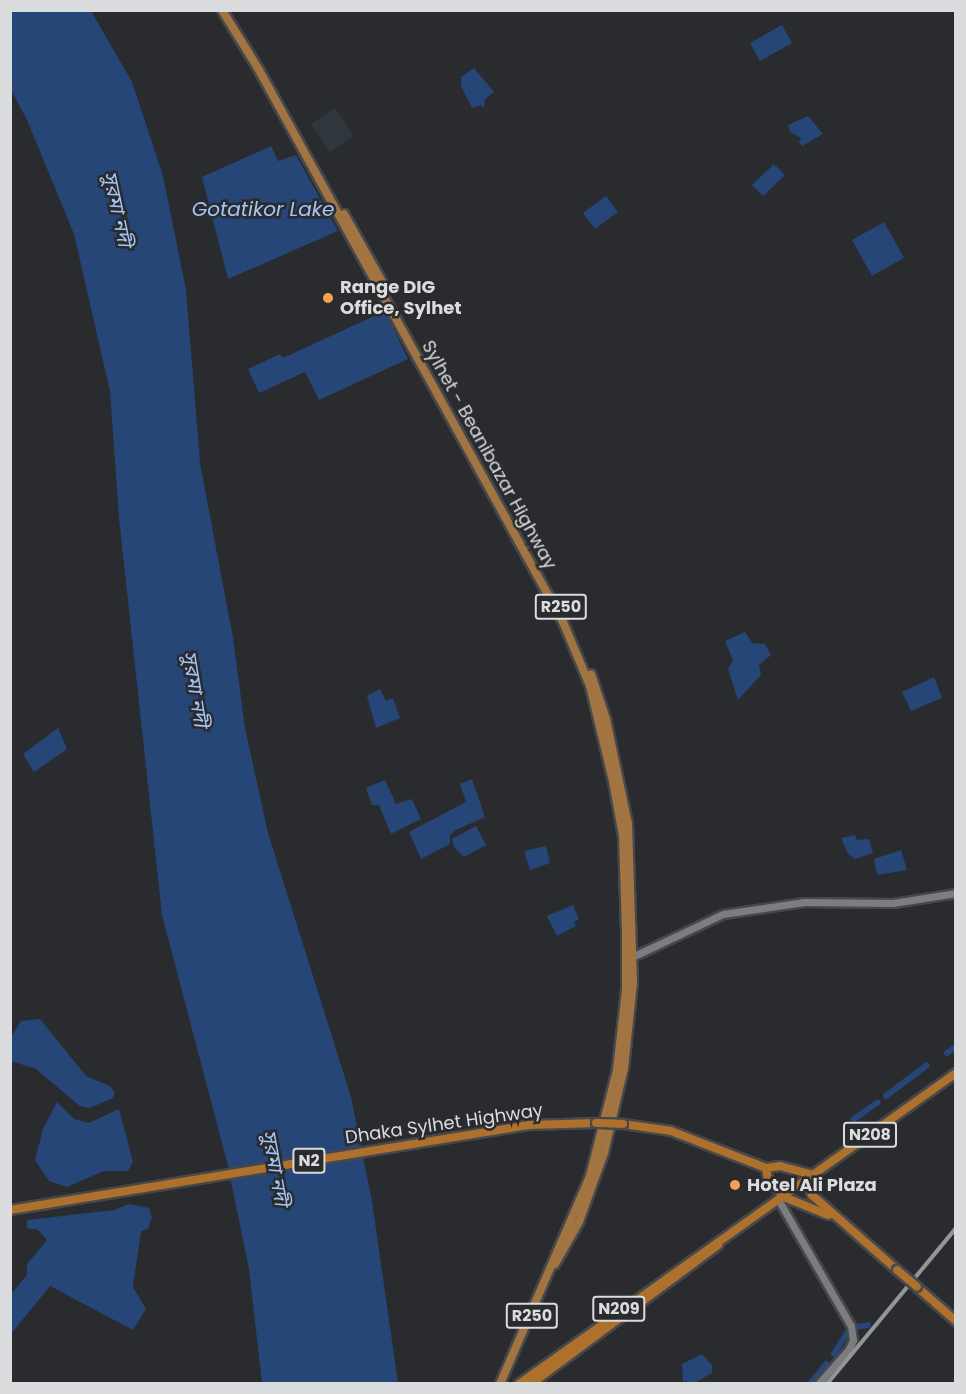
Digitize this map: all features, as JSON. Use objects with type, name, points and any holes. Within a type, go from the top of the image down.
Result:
[{"type":"highway","name":"N208","points":[[781,1199],[956,1073]]},
{"type":"highway","name":"Dhaka Sylhet Highway","points":[[10,1210],[165,1187],[529,1125],[623,1124],[671,1131],[766,1168]]},
{"type":"highway","name":"N2","points":[[766,1168],[780,1166],[813,1175]]},
{"type":"highway","points":[[766,1168],[768,1179],[781,1199],[833,1217]]},
{"type":"highway","points":[[813,1175],[809,1189],[833,1217],[956,1322]]},
{"type":"highway","name":"N209","points":[[524,1382],[708,1256],[723,1241],[781,1199]]},
{"type":"main road","name":"Sylhet - Beanibazar Highway","points":[[222,10],[262,69],[563,622],[590,686],[601,727],[623,836],[623,1026],[603,1138],[555,1264]]},
{"type":"main road","name":"Sylhet - Beanibazar Highway","points":[[228,10],[557,600],[588,666],[606,719],[628,824],[634,956],[617,1105],[593,1187],[555,1264]]},
{"type":"main road","name":"R250","points":[[500,1383],[509,1368],[555,1264]]},
{"type":"main road","name":"R250","points":[[507,1383],[509,1368]]},
{"type":"main road","points":[[509,1368],[513,1381],[524,1382]]},
{"type":"street","points":[[634,956],[723,914],[804,902],[893,903],[956,893]]},
{"type":"street","points":[[781,1199],[851,1326],[853,1340],[849,1349],[818,1383]]},
{"type":"shaded area","points":[[335,108],[354,136],[330,152],[311,124]]},
{"type":"water","name":"সুরমা নদী","points":[[10,11],[91,11],[132,82],[163,176],[186,290],[200,463],[233,638],[245,728],[268,833],[351,1097],[372,1201],[398,1383],[262,1383],[249,1269],[227,1162],[162,915],[119,518],[110,391],[74,234],[27,120],[11,90]]},
{"type":"water","points":[[782,25],[792,43],[760,61],[750,43]]},
{"type":"water","points":[[474,68],[494,92],[485,99],[484,108],[481,105],[472,108],[461,86],[461,77]]},
{"type":"water","points":[[808,116],[823,134],[802,146],[799,142],[801,138],[790,132],[788,125]]},
{"type":"water","name":"Gotatikor Lake","points":[[271,146],[278,161],[296,155],[338,231],[228,279],[202,177]]},
{"type":"water","points":[[774,164],[785,175],[763,196],[752,185]]},
{"type":"water","points":[[606,196],[618,212],[595,229],[583,213]]},
{"type":"water","points":[[884,222],[904,258],[872,276],[852,240]]},
{"type":"water","points":[[385,311],[408,359],[319,400],[305,372],[259,393],[248,369],[280,354],[283,358]]},
{"type":"water","points":[[745,632],[752,643],[765,644],[771,655],[759,665],[761,675],[738,700],[728,669],[733,660],[725,641]]},
{"type":"water","points":[[934,677],[942,698],[911,711],[902,692]]},
{"type":"water","points":[[380,689],[386,701],[393,698],[400,718],[376,728],[367,696]]},
{"type":"water","points":[[58,728],[67,749],[34,772],[23,754]]},
{"type":"water","points":[[472,779],[485,817],[456,830],[450,835],[450,844],[421,859],[409,832],[466,802],[460,784]]},
{"type":"water","points":[[385,780],[396,804],[412,799],[421,819],[391,834],[379,805],[372,805],[366,788]]},
{"type":"water","points":[[476,826],[486,845],[464,857],[454,847],[452,839]]},
{"type":"water","points":[[855,835],[857,840],[869,839],[873,853],[855,859],[848,854],[841,838]]},
{"type":"water","points":[[546,846],[550,863],[530,870],[524,851]]},
{"type":"water","points":[[901,850],[907,870],[877,875],[874,859]]},
{"type":"water","points":[[573,905],[579,919],[574,922],[576,926],[557,936],[547,916]]},
{"type":"water","points":[[40,1019],[86,1076],[110,1086],[115,1093],[113,1098],[90,1108],[80,1106],[36,1069],[11,1061],[11,1037],[21,1021]]},
{"type":"water","points":[[57,1102],[74,1119],[89,1123],[119,1109],[133,1162],[128,1171],[104,1171],[67,1187],[49,1181],[35,1160],[43,1129]]},
{"type":"water","points":[[129,1204],[149,1208],[152,1217],[148,1229],[141,1231],[133,1287],[146,1309],[133,1330],[50,1286],[11,1334],[11,1294],[27,1275],[27,1264],[47,1240],[38,1230],[27,1228],[27,1220],[114,1210]]},
{"type":"water","points":[[702,1354],[712,1365],[712,1373],[694,1383],[683,1381],[682,1364]]},
{"type":"waterway","points":[[947,1053],[956,1047]]},
{"type":"waterway","points":[[886,1096],[927,1065]]},
{"type":"waterway","points":[[854,1119],[878,1102]]},
{"type":"waterway","points":[[857,1327],[868,1325]]},
{"type":"waterway","points":[[834,1354],[848,1332]]},
{"type":"waterway","points":[[810,1384],[826,1364]]},
{"type":"railway","points":[[827,1384],[956,1228]]},
{"type":"place","name":"Range DIG Office, Sylhet","points":[[328,298]]},
{"type":"place","name":"Hotel Ali Plaza","points":[[735,1185]]}]
